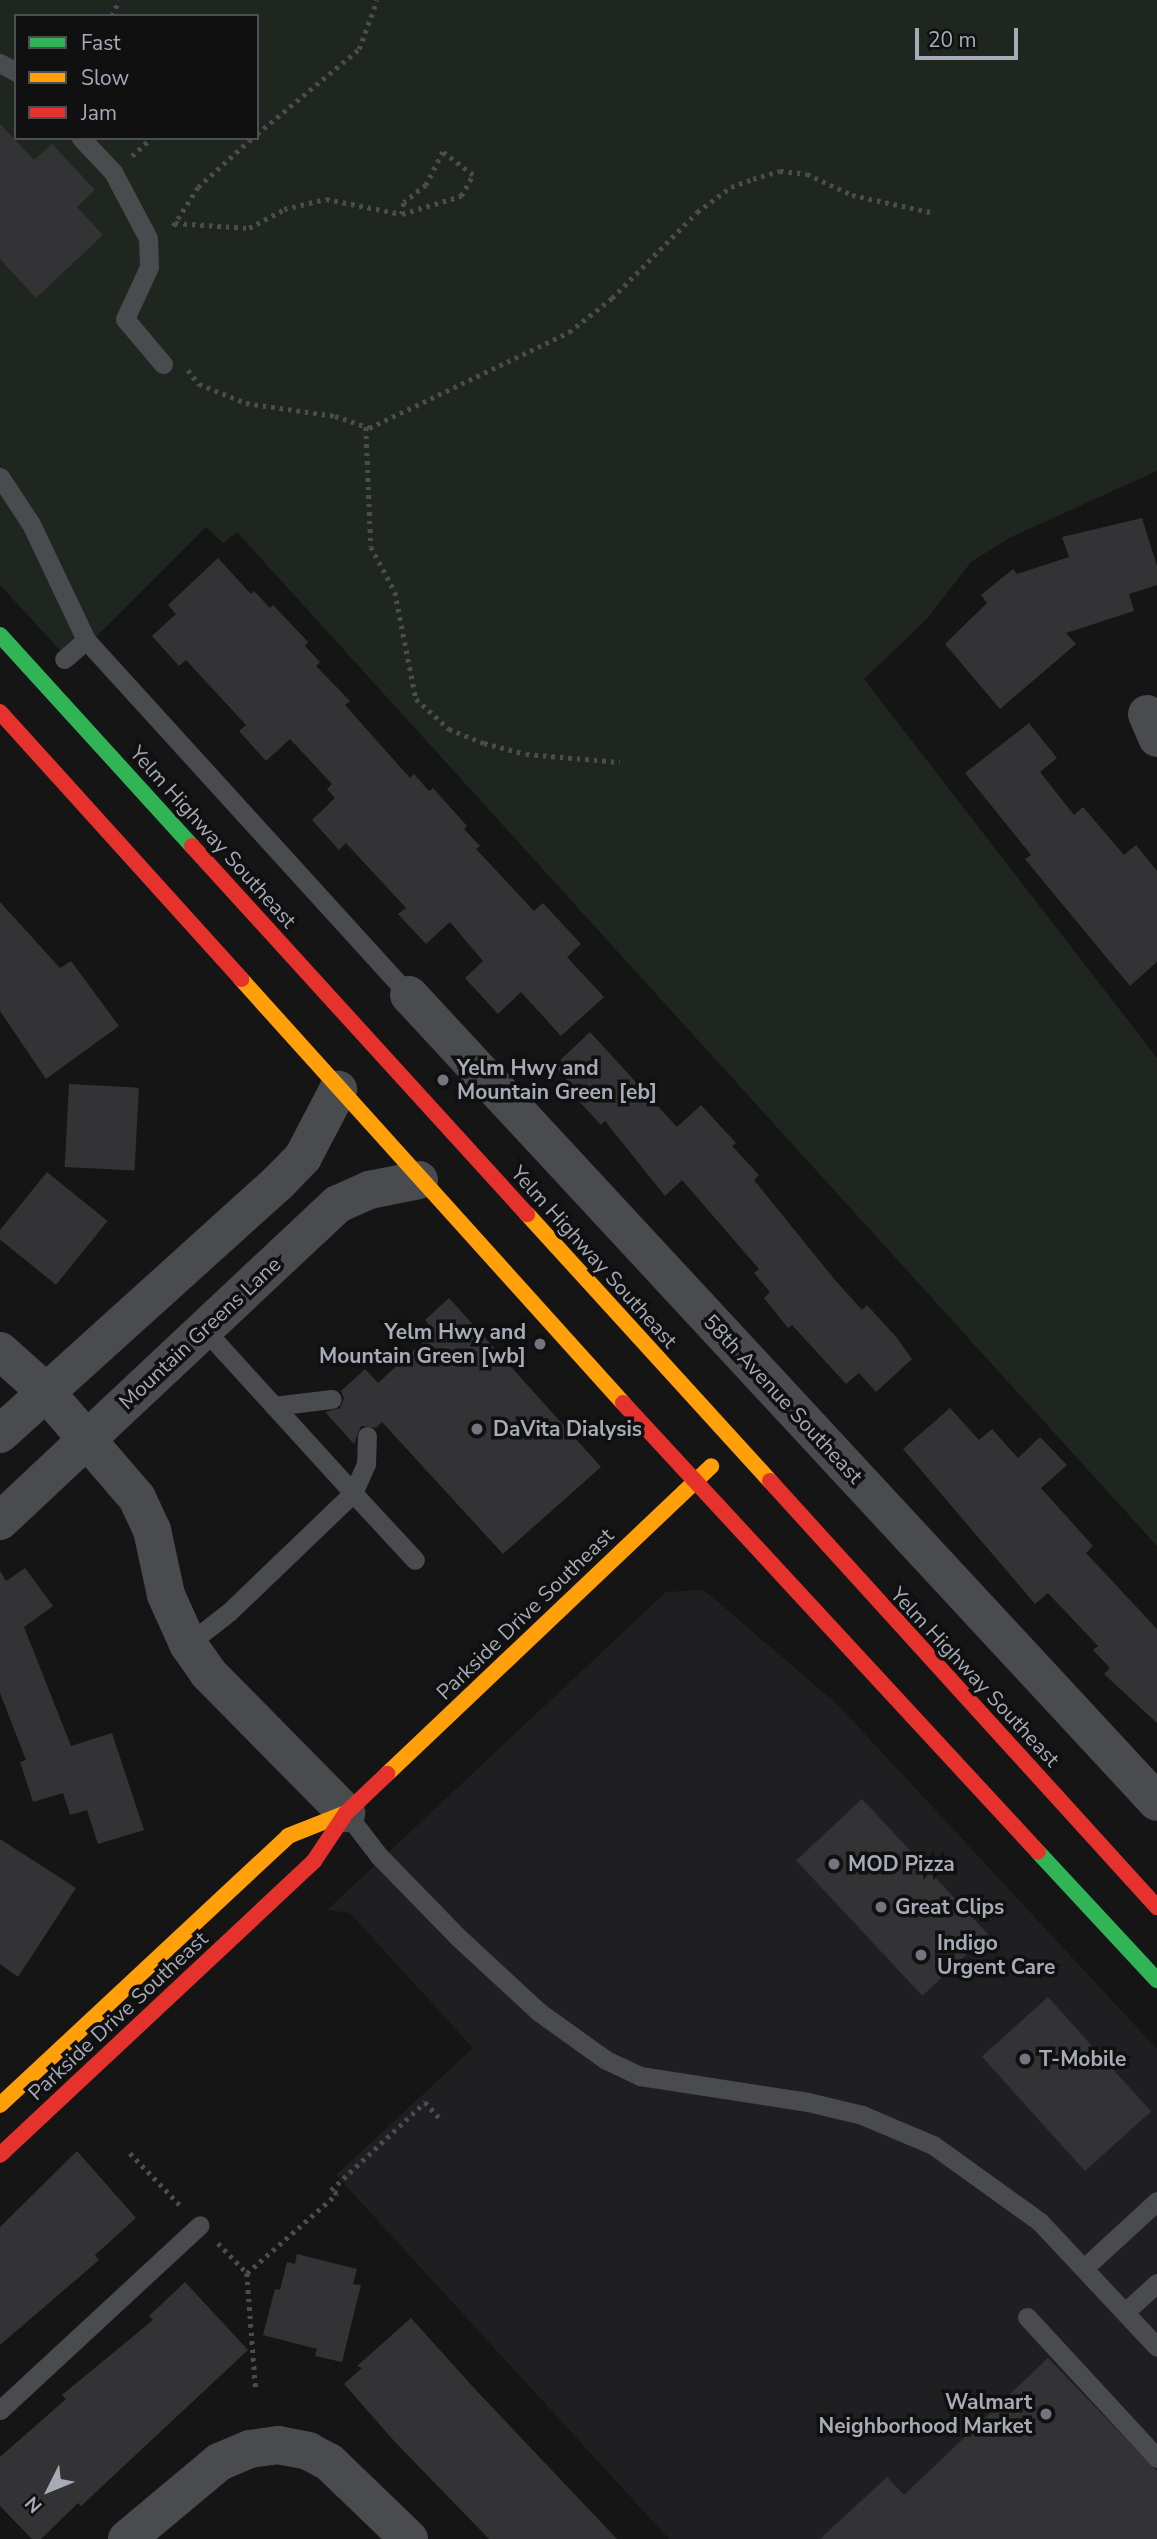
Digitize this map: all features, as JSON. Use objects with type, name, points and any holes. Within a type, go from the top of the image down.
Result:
[{"type":"main road","name":"Yelm Highway Southeast","points":[[0,635],[524,1209],[733,1446],[1157,1907]]},
{"type":"main road","points":[[0,712],[694,1482],[1157,1980]]},
{"type":"main road","name":"Parkside Drive Southeast","points":[[0,2155],[314,1861],[346,1813],[733,1446]]},
{"type":"main road","name":"Parkside Drive Southeast","points":[[0,2105],[288,1836],[346,1813]]},
{"type":"street","name":"58th Avenue Southeast","points":[[409,995],[1157,1802]]},
{"type":"street","points":[[0,1434],[278,1183],[303,1157],[338,1090]]},
{"type":"street","name":"Mountain Greens Lane","points":[[0,1521],[338,1204],[369,1189],[419,1180]]},
{"type":"street","points":[[0,1351],[45,1391],[137,1498],[152,1530],[166,1595],[188,1644],[208,1673],[346,1813]]},
{"type":"street","points":[[127,2539],[219,2462],[262,2446],[292,2446],[329,2462],[409,2539]]},
{"type":"lane","points":[[83,140],[113,172],[136,209],[148,238],[149,267],[125,319],[163,364]]},
{"type":"lane","points":[[0,477],[7,503],[32,524],[86,640],[409,995]]},
{"type":"lane","points":[[64,659],[86,640]]},
{"type":"lane","points":[[204,1329],[415,1560]]},
{"type":"lane","points":[[274,1406],[332,1399]]},
{"type":"lane","points":[[188,1644],[229,1612],[353,1493],[366,1464],[367,1436]]},
{"type":"lane","points":[[346,1813],[379,1856],[459,1938],[539,2012],[607,2060],[640,2076],[808,2102],[862,2115],[933,2146],[1040,2222],[1157,2347]]},
{"type":"lane","points":[[1084,2268],[1157,2201]]},
{"type":"lane","points":[[0,2410],[200,2225]]},
{"type":"lane","points":[[1125,2312],[1157,2283]]},
{"type":"lane","points":[[1027,2317],[1157,2458]]},
{"type":"path","points":[[259,132],[359,49],[377,0]]},
{"type":"path","points":[[149,267],[198,187],[250,140]]},
{"type":"path","points":[[174,223],[249,228],[284,209],[326,199],[402,214],[461,196],[473,175],[443,152],[426,186],[404,203],[402,214]]},
{"type":"path","points":[[185,367],[199,384],[246,403],[335,416],[366,427],[569,332],[612,298],[696,212],[742,183],[780,171],[807,174],[852,195],[930,212]]},
{"type":"path","points":[[366,427],[371,547],[395,592],[416,699],[449,729],[484,743],[526,754],[620,762]]},
{"type":"path","points":[[247,2273],[337,2194],[331,2190],[425,2102],[442,2121]]},
{"type":"path","points":[[130,2153],[247,2273],[256,2392]]},
{"type":"shaded area","points":[[0,0],[1157,0],[1157,471],[1011,537],[971,562],[926,620],[864,679],[1157,1058],[1157,1546],[237,532],[223,543],[206,527],[71,662],[0,585]]},
{"type":"shaded area","points":[[704,1590],[839,1706],[1157,2049],[1157,2539],[669,2539],[336,2175],[473,2048],[350,1913],[327,1910],[666,1592]]},
{"type":"building","points":[[0,124],[34,160],[52,144],[95,190],[77,207],[103,235],[36,298],[0,259]]},
{"type":"building","points":[[1142,518],[1157,566],[1157,585],[1129,594],[1134,611],[1066,633],[1076,644],[1000,709],[945,644],[987,603],[981,595],[1013,569],[1017,574],[1069,557],[1062,537]]},
{"type":"building","points":[[218,558],[251,594],[254,591],[270,608],[273,605],[308,642],[305,646],[320,662],[316,666],[350,701],[345,705],[410,778],[414,774],[429,791],[433,788],[467,826],[464,829],[480,846],[476,849],[534,911],[543,903],[581,944],[567,957],[604,997],[561,1036],[521,992],[498,1014],[465,978],[483,961],[450,922],[426,944],[398,914],[406,908],[346,843],[339,850],[312,820],[335,798],[327,789],[332,784],[290,739],[266,761],[239,731],[246,725],[186,660],[179,666],[152,636],[176,614],[168,605]]},
{"type":"building","points":[[1029,723],[1057,758],[1040,772],[1074,815],[1083,807],[1124,855],[1136,845],[1157,871],[1157,962],[1130,986],[1025,859],[1031,855],[965,773]]},
{"type":"building","points":[[0,902],[60,968],[71,961],[119,1026],[46,1079],[0,1011]]},
{"type":"building","points":[[590,1032],[677,1127],[701,1105],[736,1143],[732,1146],[759,1175],[754,1180],[835,1280],[862,1310],[867,1305],[897,1338],[912,1359],[876,1392],[859,1373],[846,1384],[792,1325],[788,1328],[764,1298],[770,1292],[754,1273],[759,1269],[682,1180],[665,1196],[605,1121],[601,1125],[577,1099],[581,1096],[554,1066]]},
{"type":"building","points":[[69,1084],[139,1088],[135,1171],[65,1167]]},
{"type":"building","points":[[47,1172],[108,1221],[56,1285],[0,1239],[0,1230]]},
{"type":"building","name":"DaVita Dialysis","points":[[449,1298],[601,1467],[503,1554],[382,1422],[376,1428],[361,1426],[354,1444],[325,1412],[340,1408],[344,1398],[341,1391],[365,1369],[378,1383],[423,1342],[417,1337],[430,1326],[425,1320]]},
{"type":"building","points":[[950,1408],[979,1440],[992,1429],[1018,1458],[1040,1437],[1067,1465],[1041,1488],[1093,1546],[1086,1553],[1157,1629],[1157,1723],[1104,1674],[1110,1668],[1093,1650],[1098,1646],[1048,1593],[1035,1604],[903,1449]]},
{"type":"building","points":[[25,1568],[53,1606],[24,1627],[71,1746],[112,1733],[144,1830],[98,1844],[87,1810],[70,1815],[63,1793],[33,1802],[20,1762],[26,1760],[0,1693],[0,1571],[6,1581]]},
{"type":"building","points":[[862,1799],[988,1934],[922,1996],[796,1860]]},
{"type":"building","points":[[0,1839],[76,1888],[18,1977],[0,1964]]},
{"type":"building","points":[[1048,1997],[1151,2111],[1085,2171],[982,2057]]},
{"type":"building","points":[[77,2151],[136,2218],[95,2255],[99,2260],[0,2345],[0,2227]]},
{"type":"building","points":[[297,2254],[357,2269],[353,2284],[361,2285],[342,2362],[315,2356],[317,2349],[263,2335],[275,2289],[280,2290],[287,2262],[295,2264]]},
{"type":"building","points":[[185,2282],[248,2350],[81,2506],[78,2503],[41,2539],[32,2539],[0,2506],[0,2457],[66,2399],[62,2395],[153,2320],[149,2316]]},
{"type":"building","points":[[411,2318],[617,2539],[489,2539],[395,2442],[344,2384],[362,2368],[357,2366]]},
{"type":"building","name":"Walmart Neighborhood Market","points":[[1048,2358],[1157,2471],[1157,2539],[820,2539],[887,2477],[904,2495]]},
{"type":"traffic: fast","points":[[0,635],[192,846]]},
{"type":"traffic: fast","points":[[1038,1852],[1157,1980]]},
{"type":"traffic: slow","points":[[241,979],[623,1403]]},
{"type":"traffic: slow","points":[[527,1214],[770,1481]]},
{"type":"traffic: slow","points":[[387,1774],[711,1466]]},
{"type":"traffic: slow","points":[[0,2105],[288,1836],[346,1813]]},
{"type":"traffic: jam","points":[[0,712],[241,979]]},
{"type":"traffic: jam","points":[[192,846],[527,1214]]},
{"type":"traffic: jam","points":[[623,1403],[1038,1852]]},
{"type":"traffic: jam","points":[[770,1481],[1157,1907]]},
{"type":"traffic: jam","points":[[0,2155],[314,1861],[346,1813],[387,1774]]},
{"type":"place","name":"Yelm Hwy and Mountain Green [eb]","points":[[443,1080]]},
{"type":"place","name":"Yelm Hwy and Mountain Green [wb]","points":[[540,1344]]},
{"type":"place","name":"DaVita Dialysis","points":[[477,1429]]},
{"type":"place","name":"MOD Pizza","points":[[834,1864]]},
{"type":"place","name":"Great Clips","points":[[881,1907]]},
{"type":"place","name":"Indigo Urgent Care","points":[[921,1955]]},
{"type":"place","name":"T-Mobile","points":[[1025,2059]]},
{"type":"place","name":"Walmart Neighborhood Market","points":[[1046,2414]]}]
